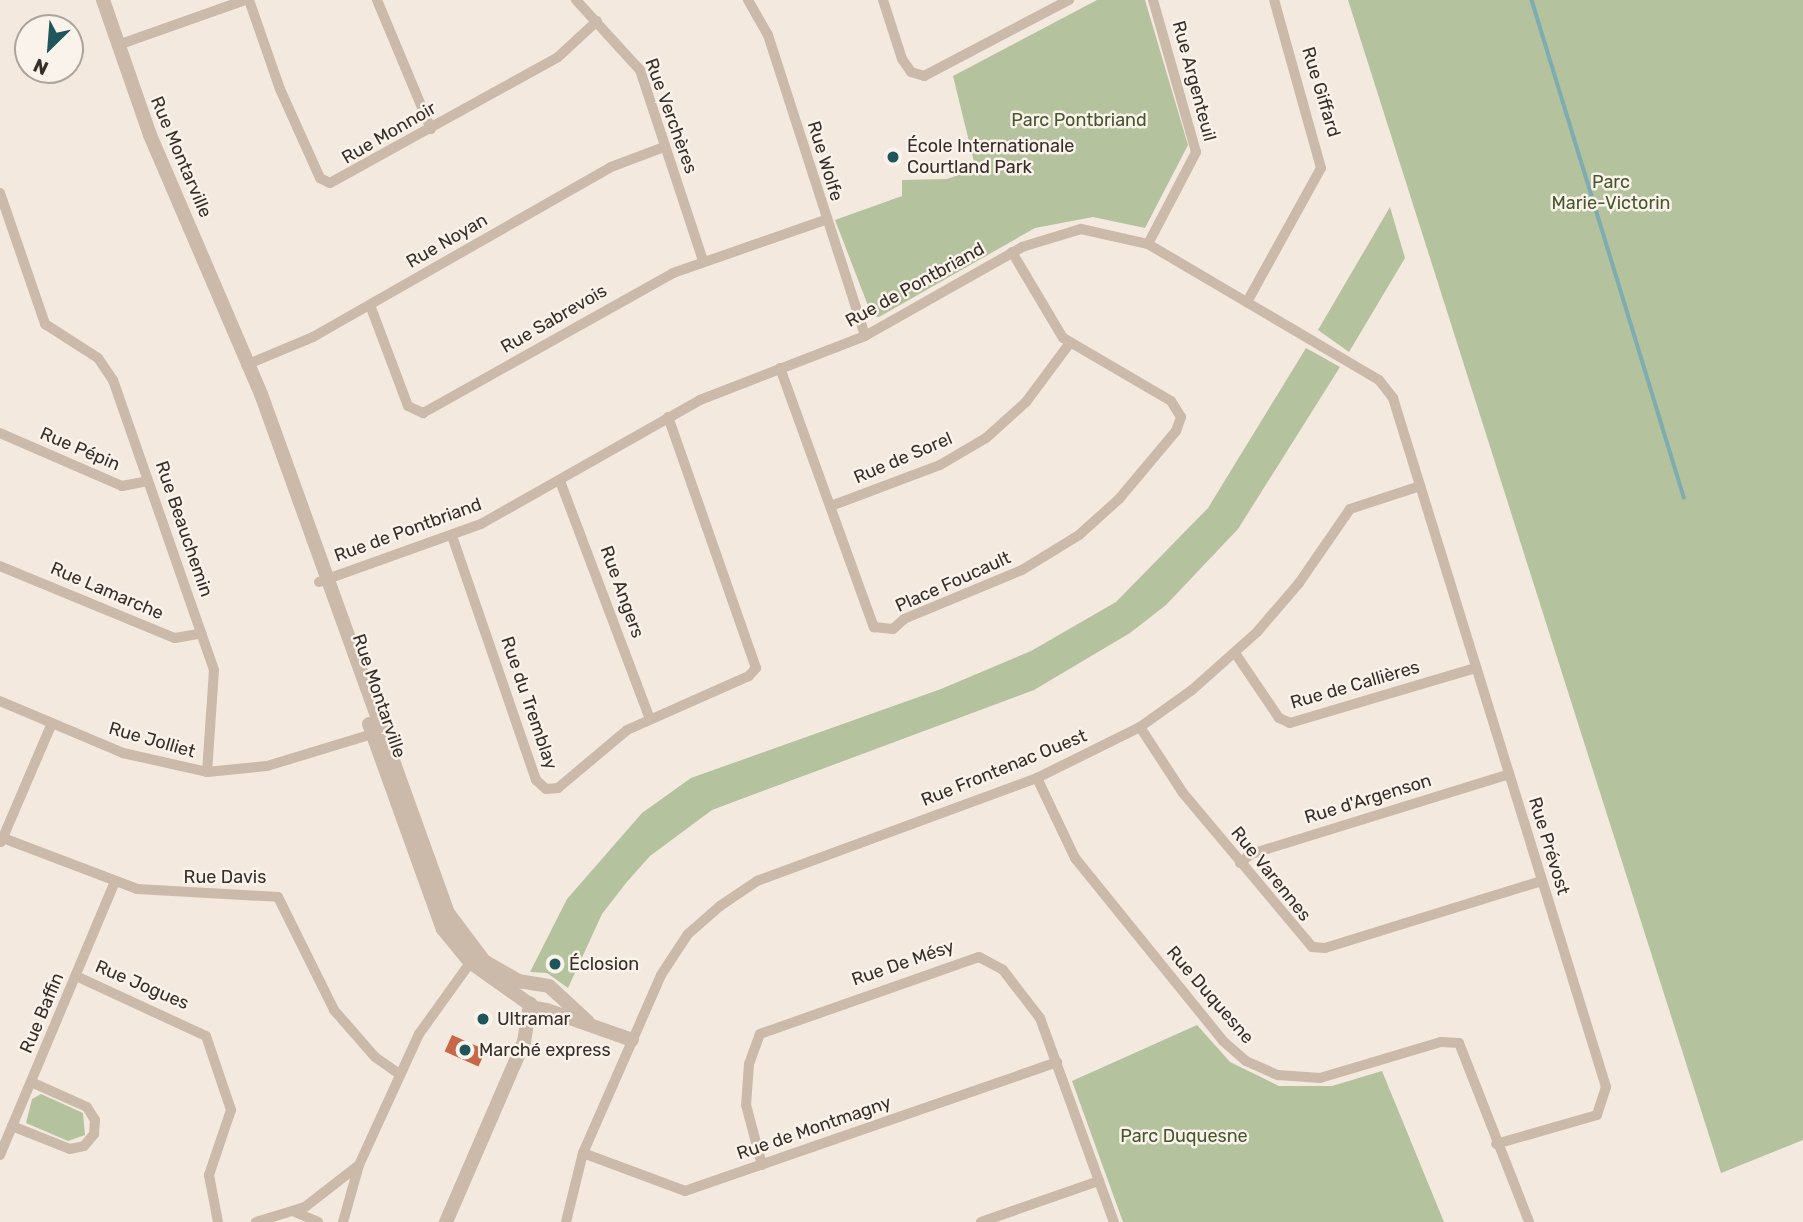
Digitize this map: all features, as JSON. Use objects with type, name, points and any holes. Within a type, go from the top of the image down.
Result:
[{"type":"street","name":"Rue Montarville","points":[[103,0],[118,45],[246,365],[377,732],[436,914],[473,958],[530,1002],[632,1040]]},
{"type":"street","points":[[118,45],[247,0]]},
{"type":"street","name":"Rue Monnoir","points":[[247,0],[280,89],[324,182],[338,182],[558,57],[597,21]]},
{"type":"street","points":[[377,0],[431,129]]},
{"type":"street","name":"Rue Verchères","points":[[576,0],[638,66],[703,261]]},
{"type":"street","name":"Rue Wolfe","points":[[748,0],[768,35],[864,335]]},
{"type":"street","points":[[883,0],[911,72],[931,75],[1069,0]]},
{"type":"street","name":"Rue Argenteuil","points":[[1148,244],[1196,152],[1153,0]]},
{"type":"street","name":"Rue Giffard","points":[[1247,302],[1321,168],[1275,0]]},
{"type":"street","name":"Rue Noyan","points":[[246,365],[313,337],[611,167],[664,146]]},
{"type":"street","name":"Rue Beauchemin","points":[[0,193],[51,331],[90,352],[110,373],[202,633],[215,678],[207,772]]},
{"type":"street","name":"Rue Sabrevois","points":[[370,305],[408,406],[423,413],[643,288],[703,261],[825,220]]},
{"type":"street","name":"Rue de Pontbriand","points":[[323,580],[452,536],[560,481],[668,417],[864,335],[1012,252],[1081,229],[1148,244],[1385,385],[1420,486]]},
{"type":"street","name":"Place Foucault","points":[[780,368],[831,506],[870,623],[884,631],[989,587],[1079,535],[1150,464],[1181,417],[1171,401],[1069,344],[1012,252]]},
{"type":"street","name":"Rue de Sorel","points":[[831,506],[931,469],[986,438],[1026,402],[1069,344]]},
{"type":"street","name":"Rue du Tremblay","points":[[452,536],[540,786],[561,787],[597,752],[649,717],[749,676],[757,664],[668,417]]},
{"type":"street","name":"Rue Pépin","points":[[0,433],[122,486],[148,481]]},
{"type":"street","name":"Rue Angers","points":[[560,481],[649,717]]},
{"type":"street","name":"Rue Frontenac Ouest","points":[[566,1222],[583,1153],[675,950],[738,892],[1037,778],[1140,727],[1235,653],[1299,583],[1350,509],[1420,486]]},
{"type":"street","name":"Rue Prévost","points":[[1420,486],[1606,1098],[1590,1118],[1496,1144]]},
{"type":"street","name":"Rue Lamarche","points":[[0,566],[175,638],[202,633]]},
{"type":"street","name":"Rue de Callières","points":[[1235,653],[1279,718],[1290,723],[1476,668]]},
{"type":"street","name":"Rue Jolliet","points":[[0,702],[138,758],[207,772],[267,766],[377,732]]},
{"type":"street","points":[[1,841],[52,723]]},
{"type":"street","name":"Rue Varennes","points":[[1140,727],[1178,786],[1303,941],[1318,949],[1542,881]]},
{"type":"street","name":"Rue d'Argenson","points":[[1240,863],[1251,854],[1509,774]]},
{"type":"street","name":"Rue Duquesne","points":[[1037,778],[1075,858],[1237,1056],[1270,1073],[1308,1078],[1441,1042],[1459,1043],[1496,1144],[1529,1222]]},
{"type":"street","name":"Rue Davis","points":[[1,841],[114,884],[178,895],[268,894],[281,899],[334,1010],[367,1049],[400,1074]]},
{"type":"street","name":"Rue Baffin","points":[[0,1154],[114,884]]},
{"type":"street","name":"Rue De Mésy","points":[[762,1165],[746,1105],[749,1063],[760,1034],[970,957],[993,962],[1025,995],[1056,1062],[1114,1222]]},
{"type":"street","name":"Rue Montarville","points":[[473,958],[513,979],[543,984],[588,1022]]},
{"type":"street","points":[[343,1222],[359,1165],[400,1074],[431,1013],[473,958]]},
{"type":"street","name":"Rue Jogues","points":[[76,976],[206,1036],[231,1110],[209,1175],[218,1222]]},
{"type":"street","points":[[524,1042],[531,991],[543,984]]},
{"type":"street","points":[[446,1222],[524,1042],[556,996]]},
{"type":"street","name":"Rue de Montmagny","points":[[583,1153],[677,1191],[762,1165],[1056,1062]]},
{"type":"street","points":[[12,1126],[70,1149],[84,1146],[94,1134],[95,1120],[87,1107],[31,1082]]},
{"type":"street","points":[[256,1222],[295,1212],[330,1192],[359,1165]]},
{"type":"street","points":[[981,1222],[1099,1181]]},
{"type":"street","points":[[295,1212],[318,1222]]},
{"type":"green space","name":"Parc Pontbriand","points":[[1097,0],[1145,0],[1188,145],[1145,228],[1093,217],[1035,228],[879,317],[872,316],[835,220],[902,196],[902,180],[947,179],[970,171],[975,166],[953,76]]},
{"type":"green space","name":"Parc Marie-Victorin","points":[[1348,0],[1803,0],[1803,1140],[1721,1173]]},
{"type":"green space","points":[[1390,207],[1405,258],[1349,352],[1318,330]]},
{"type":"green space","points":[[1306,348],[1340,367],[1238,529],[1166,605],[1130,633],[1034,690],[712,810],[650,856],[626,883],[602,914],[568,988],[547,973],[530,972],[567,899],[642,813],[691,778],[941,689],[1031,651],[1116,602],[1208,508]]},
{"type":"green space","name":"Parc Duquesne","points":[[1197,1025],[1230,1062],[1279,1086],[1332,1086],[1382,1071],[1444,1222],[1123,1222],[1072,1081]]},
{"type":"green space","points":[[41,1094],[83,1113],[85,1135],[68,1141],[26,1123],[32,1099]]},
{"type":"building","name":"Marché express","points":[[452,1035],[486,1050],[478,1066],[445,1051]]},
{"type":"waterway","points":[[1532,0],[1684,497]]},
{"type":"place","name":"École Internationale Courtland Park","points":[[893,157]]},
{"type":"place","name":"Éclosion","points":[[555,964]]},
{"type":"place","name":"Ultramar","points":[[483,1019]]},
{"type":"place","name":"Marché express","points":[[465,1050]]}]
